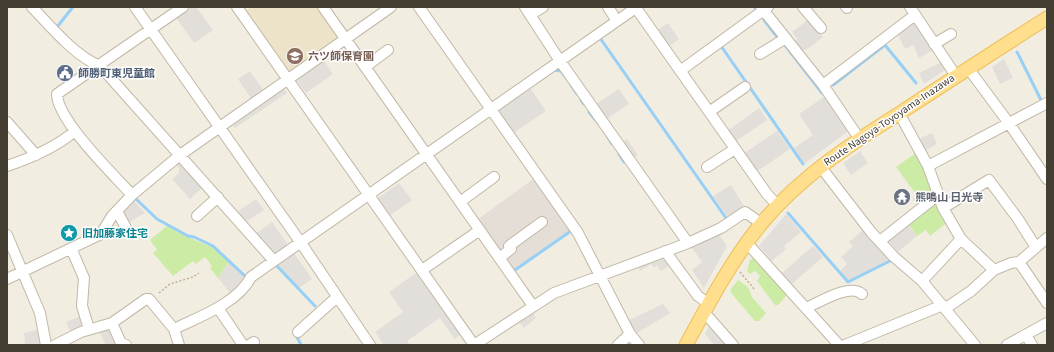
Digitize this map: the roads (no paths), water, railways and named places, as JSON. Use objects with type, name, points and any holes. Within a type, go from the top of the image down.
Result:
[{"type":"main road","name":"Route Nagoya-Toyoyama-Inazawa","points":[[686,345],[724,276],[747,242],[778,206],[820,166],[859,138],[1047,18]]},
{"type":"street","points":[[32,7],[60,36],[93,63],[100,66],[274,261]]},
{"type":"street","points":[[135,7],[301,243],[370,345]]},
{"type":"street","points":[[132,195],[75,131],[61,112],[57,102],[57,94],[100,66],[182,7]]},
{"type":"street","points":[[237,7],[474,345],[554,293],[600,274],[688,243],[721,228],[745,212],[762,224]]},
{"type":"street","points":[[323,7],[533,306]]},
{"type":"street","points":[[7,279],[101,234],[117,211],[132,195],[180,155],[391,7]]},
{"type":"street","points":[[419,7],[578,233],[630,334],[639,345]]},
{"type":"street","points":[[543,7],[527,11],[560,61],[688,243]]},
{"type":"street","points":[[803,7],[821,28]]},
{"type":"street","points":[[174,329],[218,308],[247,285],[251,277],[560,61],[614,15],[636,8],[767,194],[778,206]]},
{"type":"street","points":[[680,71],[765,8],[786,38],[823,85],[859,138]]},
{"type":"street","points":[[823,85],[913,11],[956,76]]},
{"type":"street","points":[[934,44],[951,34]]},
{"type":"street","points":[[760,54],[786,38]]},
{"type":"street","points":[[365,67],[388,50]]},
{"type":"street","points":[[968,68],[1008,122],[1047,179]]},
{"type":"street","points":[[710,112],[745,87]]},
{"type":"street","points":[[928,166],[1008,122],[1047,103]]},
{"type":"street","points":[[899,113],[928,166],[943,208],[961,239],[994,270]]},
{"type":"street","points":[[7,122],[36,155]]},
{"type":"street","points":[[7,166],[36,155],[63,141],[75,131]]},
{"type":"street","points":[[706,167],[735,149]]},
{"type":"street","points":[[820,166],[893,256],[922,281],[976,345]]},
{"type":"street","points":[[460,202],[494,177]]},
{"type":"street","points":[[943,208],[989,180],[1018,219],[1035,246]]},
{"type":"street","points":[[880,241],[938,194]]},
{"type":"street","points":[[197,216],[218,197]]},
{"type":"street","points":[[117,211],[126,228]]},
{"type":"street","points":[[499,258],[511,249],[509,246],[542,222]]},
{"type":"street","points":[[422,270],[480,230]]},
{"type":"street","points":[[7,235],[40,313],[46,345]]},
{"type":"street","points":[[845,345],[944,306],[971,291],[994,270],[1011,263],[1019,262],[1035,246],[1047,238]]},
{"type":"street","points":[[922,281],[961,239]]},
{"type":"street","points":[[747,242],[839,345]]},
{"type":"street","points":[[71,248],[84,278],[82,306],[89,329]]},
{"type":"street","points":[[665,251],[733,345]]},
{"type":"street","points":[[1019,262],[1047,303]]},
{"type":"street","points":[[806,308],[848,290],[858,291],[862,294]]},
{"type":"street","points":[[298,332],[338,297]]},
{"type":"street","points":[[55,345],[89,329],[99,328],[112,323],[146,299],[149,299],[174,329],[179,345]]},
{"type":"street","points":[[218,308],[243,345]]},
{"type":"street","points":[[112,323],[121,343],[126,345]]},
{"type":"street","points":[[1007,345],[1047,323]]},
{"type":"street","points":[[618,345],[630,334]]},
{"type":"street","points":[[1026,335],[1032,345]]},
{"type":"waterway","points":[[57,27],[73,7]]},
{"type":"waterway","points":[[764,20],[778,38]]},
{"type":"waterway","points":[[600,38],[726,218]]},
{"type":"waterway","points":[[785,45],[822,93]]},
{"type":"waterway","points":[[833,85],[885,45],[916,83]]},
{"type":"waterway","points":[[721,46],[803,164]]},
{"type":"waterway","points":[[1017,52],[1042,102]]},
{"type":"waterway","points":[[552,71],[561,71],[566,78]]},
{"type":"waterway","points":[[571,85],[577,94]]},
{"type":"waterway","points":[[581,100],[584,104]]},
{"type":"waterway","points":[[589,112],[598,123]]},
{"type":"waterway","points":[[607,136],[612,144]]},
{"type":"waterway","points":[[619,154],[624,162]]},
{"type":"waterway","points":[[135,198],[157,219],[188,236],[194,237],[213,246],[246,277]]},
{"type":"waterway","points":[[788,213],[848,282],[892,260]]},
{"type":"waterway","points":[[515,270],[571,231]]},
{"type":"waterway","points":[[276,265],[315,306]]},
{"type":"waterway","points":[[297,337],[301,345]]},
{"type":"place","name":"六ツ師保育園","points":[[295,56]]},
{"type":"place","name":"師勝町東児童館","points":[[65,73]]},
{"type":"place","name":"熊鳴山 日光寺","points":[[902,197]]},
{"type":"place","name":"旧加藤家住宅","points":[[69,233]]}]
